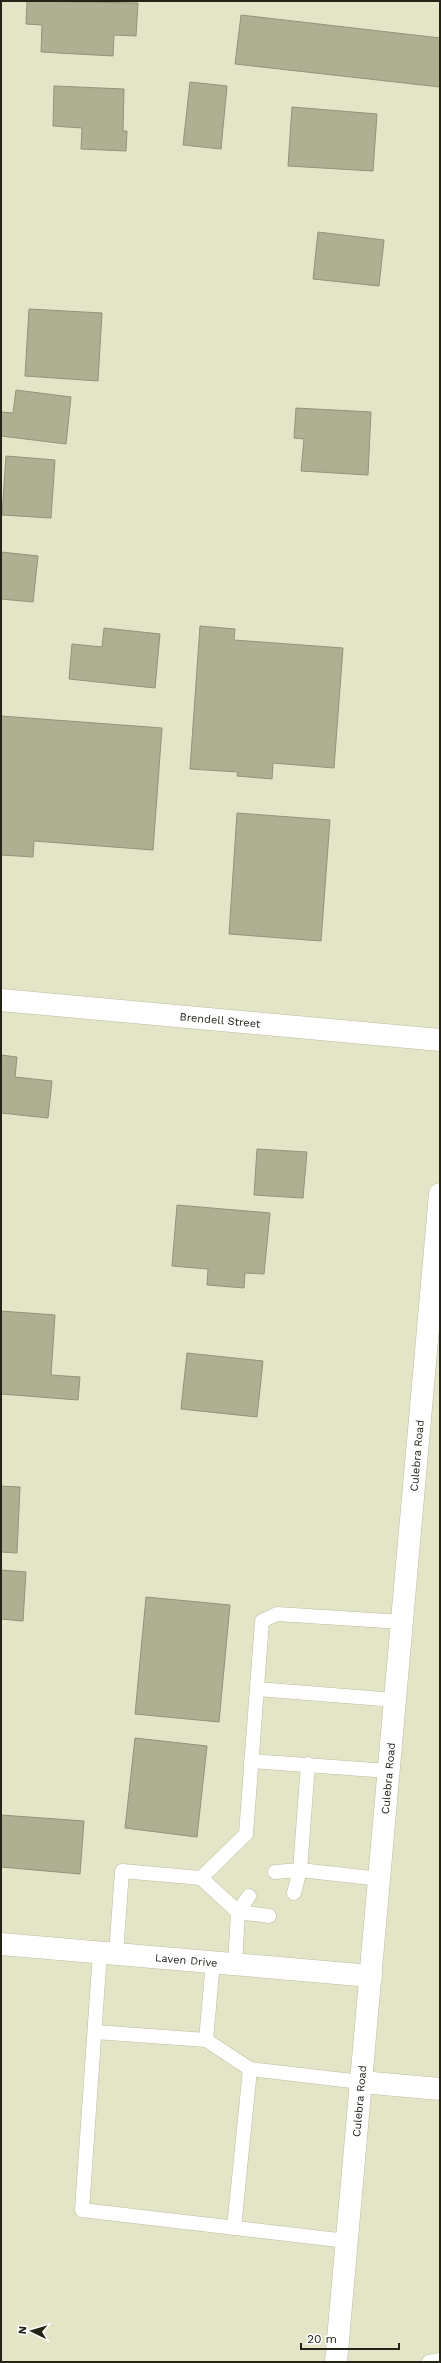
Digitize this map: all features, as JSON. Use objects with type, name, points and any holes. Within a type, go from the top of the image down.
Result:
[{"type":"main road","name":"Brendell Street","points":[[1,1000],[440,1040]]},
{"type":"main road","name":"Culebra Road","points":[[336,2362],[440,1194]]},
{"type":"main road","name":"Laven Drive","points":[[1,1944],[371,1976]]},
{"type":"main road","points":[[361,2082],[440,2089]]},
{"type":"lane","points":[[201,1878],[246,1834],[262,1620],[277,1614],[402,1622]]},
{"type":"lane","points":[[257,1689],[395,1700]]},
{"type":"lane","points":[[251,1761],[389,1771]]},
{"type":"lane","points":[[294,1893],[300,1870],[308,1764]]},
{"type":"lane","points":[[275,1872],[300,1870],[380,1879]]},
{"type":"lane","points":[[269,1916],[238,1912],[201,1878],[122,1872],[95,2032],[82,2210],[347,2241]]},
{"type":"lane","points":[[235,1964],[238,1912],[249,1896]]},
{"type":"lane","points":[[206,2040],[213,1962]]},
{"type":"lane","points":[[95,2032],[206,2040],[250,2068],[361,2082]]},
{"type":"lane","points":[[234,2228],[250,2068]]},
{"type":"lane","points":[[429,2362],[440,2360]]},
{"type":"building","points":[[27,1],[138,3],[136,36],[114,35],[113,56],[41,52],[42,25],[26,24]]},
{"type":"building","points":[[241,15],[440,38],[440,87],[235,64]]},
{"type":"building","points":[[190,82],[227,86],[221,149],[183,145]]},
{"type":"building","points":[[54,86],[124,89],[123,131],[127,131],[126,151],[81,149],[82,128],[53,126]]},
{"type":"building","points":[[292,107],[377,114],[373,171],[288,166]]},
{"type":"building","points":[[318,232],[384,240],[379,286],[313,279]]},
{"type":"building","points":[[29,309],[102,313],[98,381],[25,376]]},
{"type":"building","points":[[16,390],[71,397],[66,444],[1,436],[1,412],[13,413]]},
{"type":"building","points":[[296,408],[371,412],[368,475],[301,471],[304,439],[294,438]]},
{"type":"building","points":[[6,456],[55,460],[51,518],[2,515]]},
{"type":"building","points":[[1,552],[38,556],[33,602],[1,599]]},
{"type":"building","points":[[200,626],[235,629],[234,640],[343,648],[334,768],[273,763],[272,779],[237,776],[238,772],[190,769]]},
{"type":"building","points":[[104,628],[160,634],[155,688],[69,679],[72,644],[102,647]]},
{"type":"building","points":[[1,716],[162,728],[153,850],[34,841],[33,857],[1,855]]},
{"type":"building","points":[[237,813],[330,820],[321,941],[229,934]]},
{"type":"building","points":[[1,1055],[17,1057],[15,1077],[52,1081],[48,1118],[1,1113]]},
{"type":"building","points":[[257,1149],[307,1152],[303,1198],[254,1195]]},
{"type":"building","points":[[177,1205],[270,1213],[264,1274],[245,1273],[244,1288],[207,1285],[208,1269],[172,1266]]},
{"type":"building","points":[[1,1311],[55,1315],[51,1375],[80,1377],[78,1400],[1,1394]]},
{"type":"building","points":[[187,1353],[263,1361],[257,1417],[181,1409]]},
{"type":"building","points":[[1,1486],[20,1487],[17,1553],[1,1552]]},
{"type":"building","points":[[1,1570],[26,1572],[23,1621],[1,1619]]},
{"type":"building","points":[[146,1597],[230,1605],[219,1722],[135,1714]]},
{"type":"building","points":[[135,1738],[207,1746],[197,1837],[125,1828]]},
{"type":"building","points":[[1,1815],[84,1821],[80,1874],[1,1867]]}]
